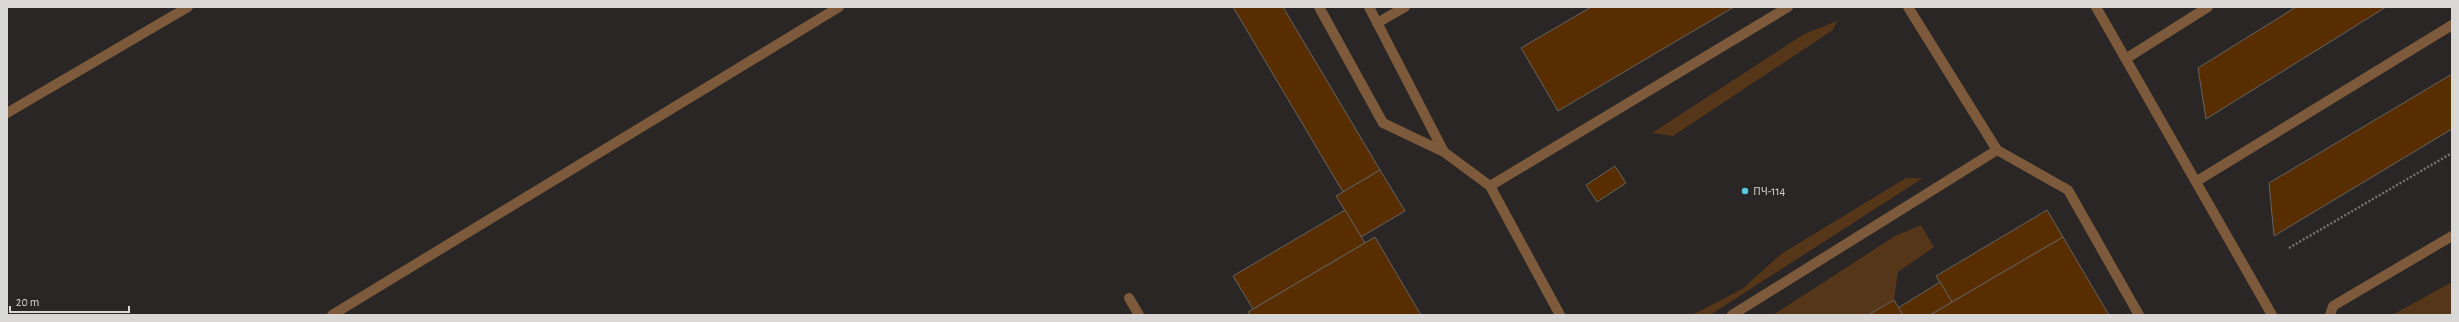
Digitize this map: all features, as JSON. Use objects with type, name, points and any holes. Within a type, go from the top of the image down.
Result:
[{"type":"lane","points":[[7,113],[188,7]]},
{"type":"lane","points":[[332,315],[839,7]]},
{"type":"lane","points":[[1319,7],[1383,123],[1444,152],[1490,186],[1560,315]]},
{"type":"lane","points":[[1369,7],[1444,152]]},
{"type":"lane","points":[[1377,22],[1405,7]]},
{"type":"lane","points":[[1490,186],[1788,7]]},
{"type":"lane","points":[[1908,7],[1997,150],[2068,190],[2139,315]]},
{"type":"lane","points":[[2096,7],[2127,58],[2272,315]]},
{"type":"lane","points":[[2127,58],[2208,7]]},
{"type":"lane","points":[[2197,181],[2452,25]]},
{"type":"lane","points":[[1732,315],[1997,150]]},
{"type":"lane","points":[[2330,315],[2333,306],[2452,236]]},
{"type":"lane","points":[[1129,298],[1139,315]]},
{"type":"path","points":[[2289,248],[2452,153]]},
{"type":"shaded area","points":[[1837,21],[1833,30],[1673,136],[1652,133],[1804,34]]},
{"type":"shaded area","points":[[1906,178],[1923,178],[1710,315],[1692,315],[1742,289],[1781,254]]},
{"type":"shaded area","points":[[1921,225],[1934,247],[1898,272],[1894,300],[1868,315],[1773,315],[1895,236]]},
{"type":"shaded area","points":[[2452,282],[2452,315],[2392,315]]},
{"type":"building","points":[[1233,7],[1283,7],[1380,170],[1343,192]]},
{"type":"building","points":[[1591,7],[1734,7],[1558,111],[1521,48]]},
{"type":"building","points":[[2296,7],[2386,7],[2206,119],[2198,68]]},
{"type":"building","points":[[2452,74],[2452,129],[2274,236],[2269,183]]},
{"type":"building","points":[[1615,166],[1626,183],[1597,202],[1586,185]]},
{"type":"building","points":[[1380,170],[1405,211],[1361,237],[1336,196]]},
{"type":"building","points":[[1345,210],[1365,243],[1253,309],[1233,276]]},
{"type":"building","points":[[2047,210],[2063,237],[1952,302],[1936,276]]},
{"type":"building","points":[[1375,237],[1421,315],[1250,315],[1248,312]]},
{"type":"building","points":[[2063,237],[2109,315],[1930,315],[1952,302]]},
{"type":"building","points":[[1940,282],[1952,302],[1930,315],[1903,315],[1898,308]]},
{"type":"building","points":[[1894,300],[1903,315],[1868,315]]},
{"type":"place","name":"ПЧ-114","points":[[1745,191]]}]
